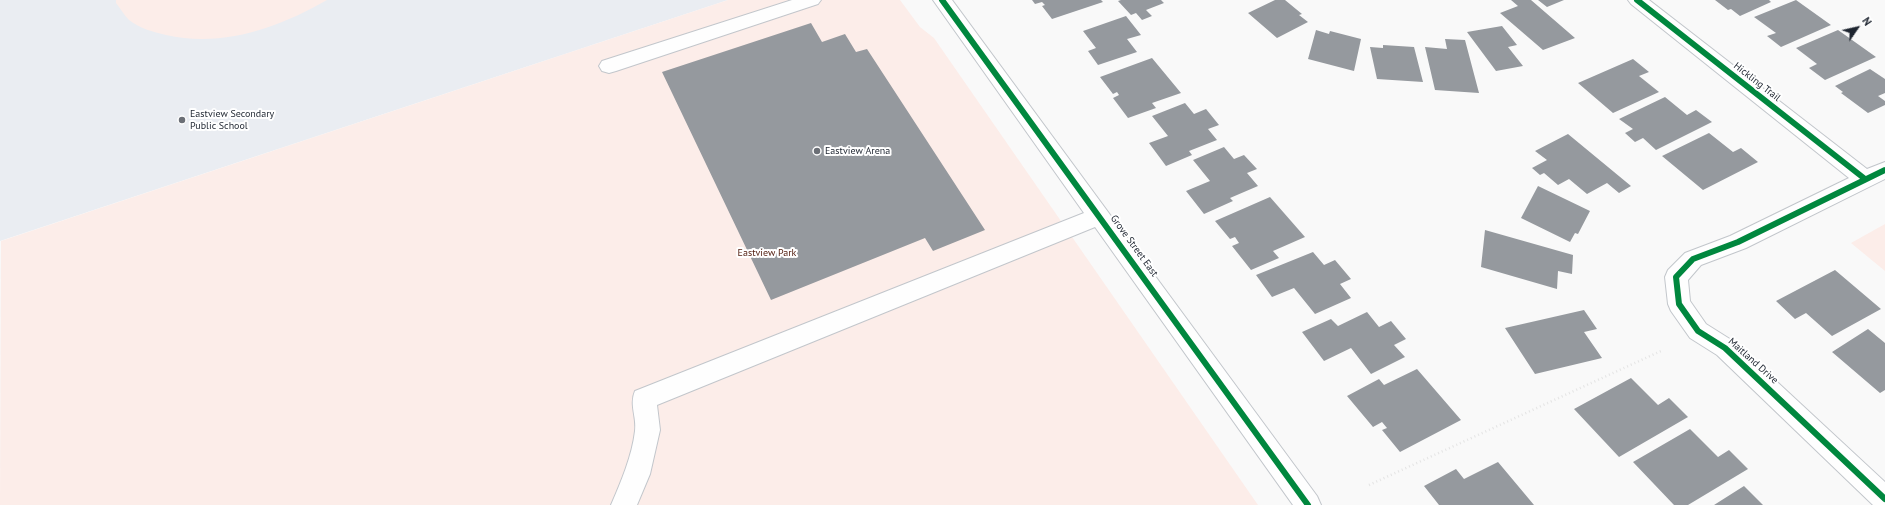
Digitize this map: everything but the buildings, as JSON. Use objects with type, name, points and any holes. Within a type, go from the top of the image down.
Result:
[{"type":"street","points":[[610,66],[812,0]]},
{"type":"street","name":"Grove Street East","points":[[942,0],[1308,505]]},
{"type":"street","name":"Hickling Trail","points":[[1637,0],[1875,174]]},
{"type":"street","name":"Maitland Drive","points":[[1875,174],[1738,242],[1693,259],[1676,277],[1679,304],[1698,331],[1725,348],[1885,499]]},
{"type":"street","points":[[624,505],[637,474],[648,430],[644,399],[1100,216]]},
{"type":"path","points":[[1369,485],[1661,351]]},
{"type":"shaded area","name":"Eastview Secondary Public School","points":[[0,0],[728,0],[0,241]]},
{"type":"green space","points":[[116,0],[327,0],[269,27],[229,37],[208,39],[187,38],[151,31],[129,20],[116,3]]},
{"type":"green space","name":"Eastview Park","points":[[728,0],[900,0],[920,27],[934,38],[1258,505],[0,505],[1,241]]},
{"type":"green space","points":[[1885,224],[1885,271],[1851,243]]},
{"type":"cycle path","points":[[942,0],[1308,505]]},
{"type":"cycle path","points":[[1637,0],[1865,179]]},
{"type":"cycle path","points":[[1885,170],[1738,242],[1693,259],[1676,277],[1679,304],[1698,331],[1725,348],[1885,499]]},
{"type":"place","name":"Eastview Secondary Public School","points":[[182,120]]},
{"type":"place","name":"Eastview Arena","points":[[817,151]]}]
